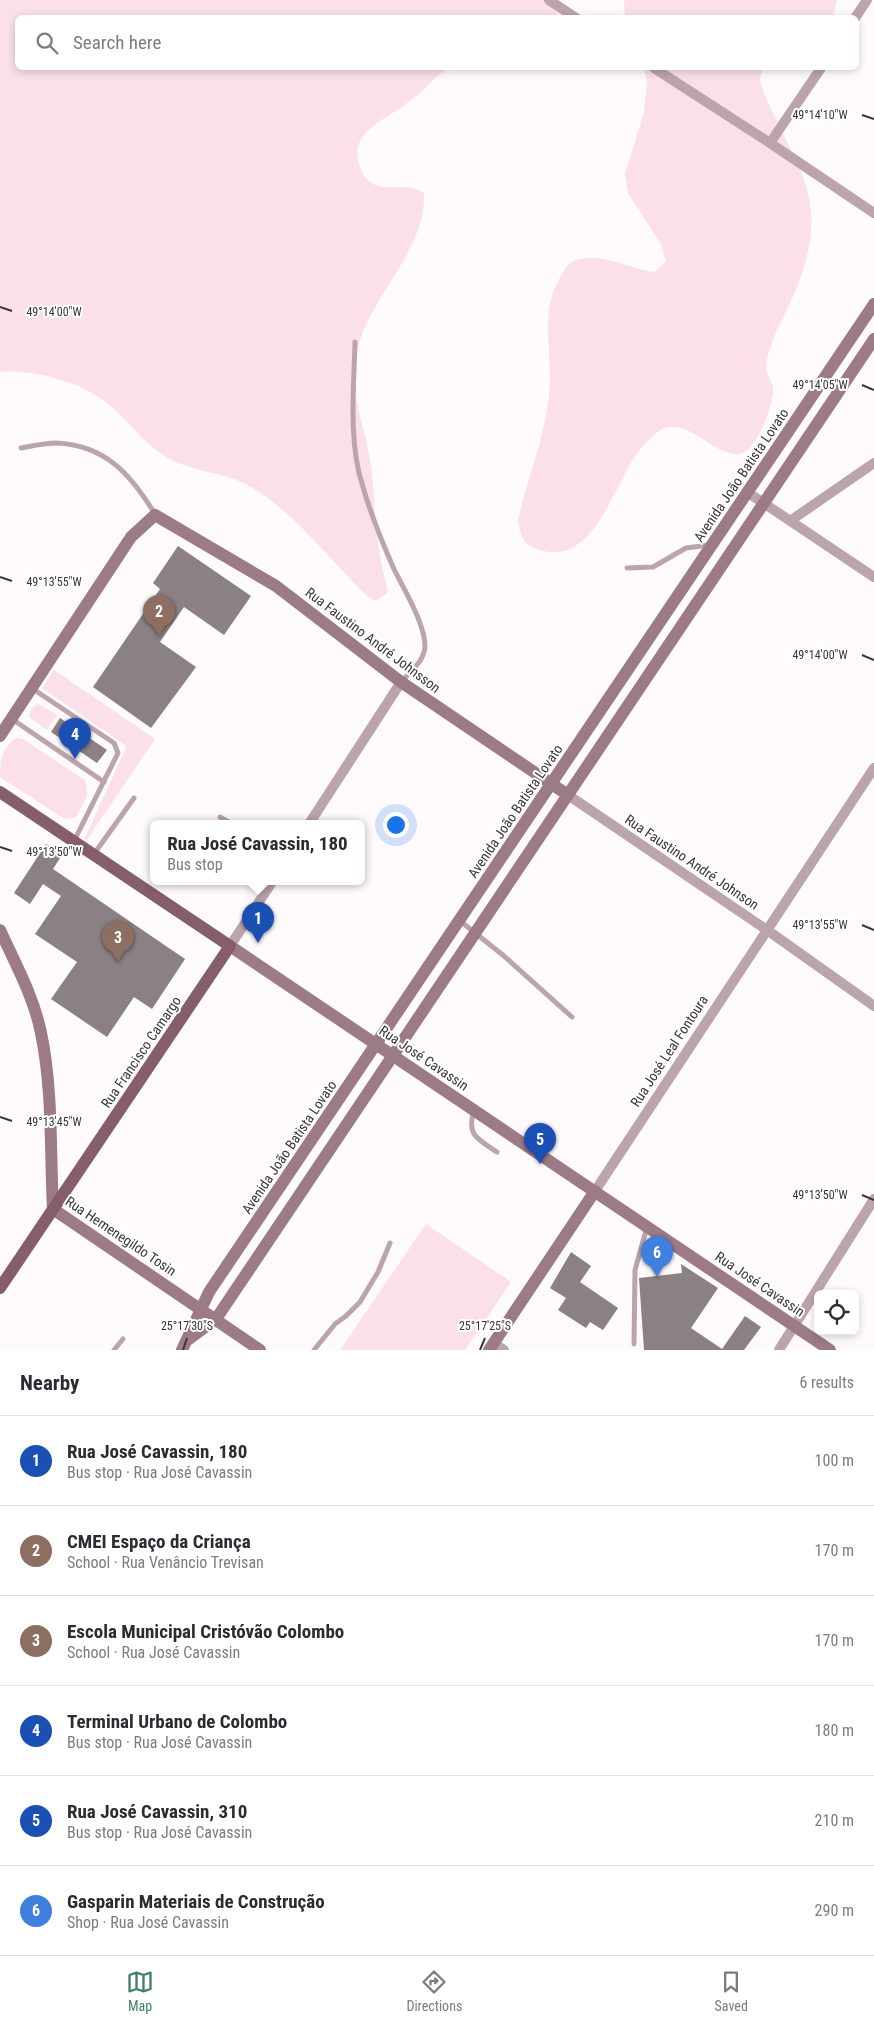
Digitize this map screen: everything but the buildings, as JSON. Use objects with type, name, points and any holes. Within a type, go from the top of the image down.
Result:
[{"type":"main road","name":"Rua José Cavassin","points":[[0,792],[230,946]]},
{"type":"main road","name":"Rua Francisco Camargo","points":[[0,1288],[230,946]]},
{"type":"street","points":[[549,0],[572,15]]},
{"type":"street","points":[[857,15],[867,0]]},
{"type":"street","points":[[657,70],[770,142],[874,213]]},
{"type":"street","points":[[770,142],[820,70]]},
{"type":"street","name":"Avenida João Batista Lovato","points":[[182,1350],[189,1339],[200,1307],[874,304]]},
{"type":"street","name":"Avenida João Batista Lovato","points":[[189,1339],[216,1319],[874,339]]},
{"type":"street","points":[[790,521],[874,464]]},
{"type":"street","points":[[747,492],[874,577]]},
{"type":"street","points":[[0,736],[131,538],[155,515]]},
{"type":"street","name":"Rua Faustino André Johnsson","points":[[155,515],[276,586],[400,682],[568,795]]},
{"type":"street","points":[[312,820],[400,682]]},
{"type":"street","name":"Rua José Leal Fontoura","points":[[495,1348],[595,1191],[874,768]]},
{"type":"street","name":"Rua Faustino André Johnson","points":[[568,795],[767,930],[874,1006]]},
{"type":"street","name":"Rua Francisco Camargo","points":[[230,946],[270,885]]},
{"type":"street","name":"Rua Hemenegildo Tosin","points":[[0,930],[31,1000],[41,1032],[47,1072],[53,1210],[200,1307],[260,1350]]},
{"type":"street","name":"Rua José Cavassin","points":[[230,946],[830,1350]]},
{"type":"street","points":[[411,992],[429,1003]]},
{"type":"street","points":[[779,1350],[874,1199]]},
{"type":"lane","points":[[356,342],[353,426],[362,484],[381,540],[417,617],[424,638],[425,648],[419,663],[400,682]]},
{"type":"lane","points":[[21,448],[54,443],[79,446],[103,456],[136,483],[155,515]]},
{"type":"lane","points":[[627,568],[653,567],[686,548],[712,545]]},
{"type":"lane","points":[[32,688],[114,743],[118,753],[74,841]]},
{"type":"lane","points":[[11,719],[104,782]]},
{"type":"lane","points":[[93,854],[134,798]]},
{"type":"lane","points":[[220,817],[225,820]]},
{"type":"lane","points":[[459,920],[572,1017]]},
{"type":"lane","points":[[474,1110],[470,1123],[476,1137],[497,1152]]},
{"type":"lane","points":[[634,1344],[635,1270],[647,1226]]},
{"type":"lane","points":[[314,1350],[335,1324],[360,1302],[378,1272],[390,1243]]},
{"type":"lane","points":[[114,1350],[124,1339]]},
{"type":"shaded area","points":[[0,0],[549,0],[558,15],[15,15],[15,70],[445,70],[412,99],[372,127],[359,143],[357,152],[362,171],[370,182],[383,187],[411,188],[424,193],[423,212],[418,231],[401,266],[370,317],[362,334],[355,368],[356,398],[372,471],[379,551],[388,592],[376,601],[367,596],[282,509],[251,487],[230,478],[173,461],[148,443],[107,403],[85,389],[56,378],[26,372],[0,372]]},
{"type":"shaded area","points":[[624,0],[837,0],[834,15],[625,15]]},
{"type":"shaded area","points":[[644,70],[762,70],[760,80],[764,94],[807,189],[811,210],[811,234],[806,261],[795,292],[770,347],[766,369],[773,387],[773,394],[760,432],[751,447],[746,451],[736,454],[725,452],[691,432],[680,428],[668,427],[656,433],[636,454],[608,506],[587,537],[574,547],[558,552],[540,550],[530,546],[524,540],[518,520],[547,411],[550,380],[548,319],[554,290],[566,267],[576,260],[598,259],[655,272],[666,261],[661,244],[628,193],[625,174],[644,112],[647,80]]},
{"type":"shaded area","points":[[54,670],[155,739],[86,841],[84,840],[126,748],[125,745],[42,688]]},
{"type":"shaded area","points":[[38,704],[57,715],[47,730],[29,717],[32,708]]},
{"type":"shaded area","points":[[17,738],[23,739],[86,781],[87,796],[76,817],[65,819],[0,777],[3,754],[8,745]]},
{"type":"shaded area","points":[[426,1224],[511,1282],[465,1350],[340,1350]]},
{"type":"place","name":"CMEI Espaço da Criança","points":[[159,636]]},
{"type":"place","name":"Terminal Urbano de Colombo","points":[[75,759]]},
{"type":"place","name":"Rua José Cavassin, 180","points":[[258,943]]},
{"type":"place","name":"Escola Municipal Cristóvão Colombo","points":[[118,962]]},
{"type":"place","name":"Rua José Cavassin, 310","points":[[540,1164]]},
{"type":"place","name":"Gasparin Materiais de Construção","points":[[657,1277]]}]
